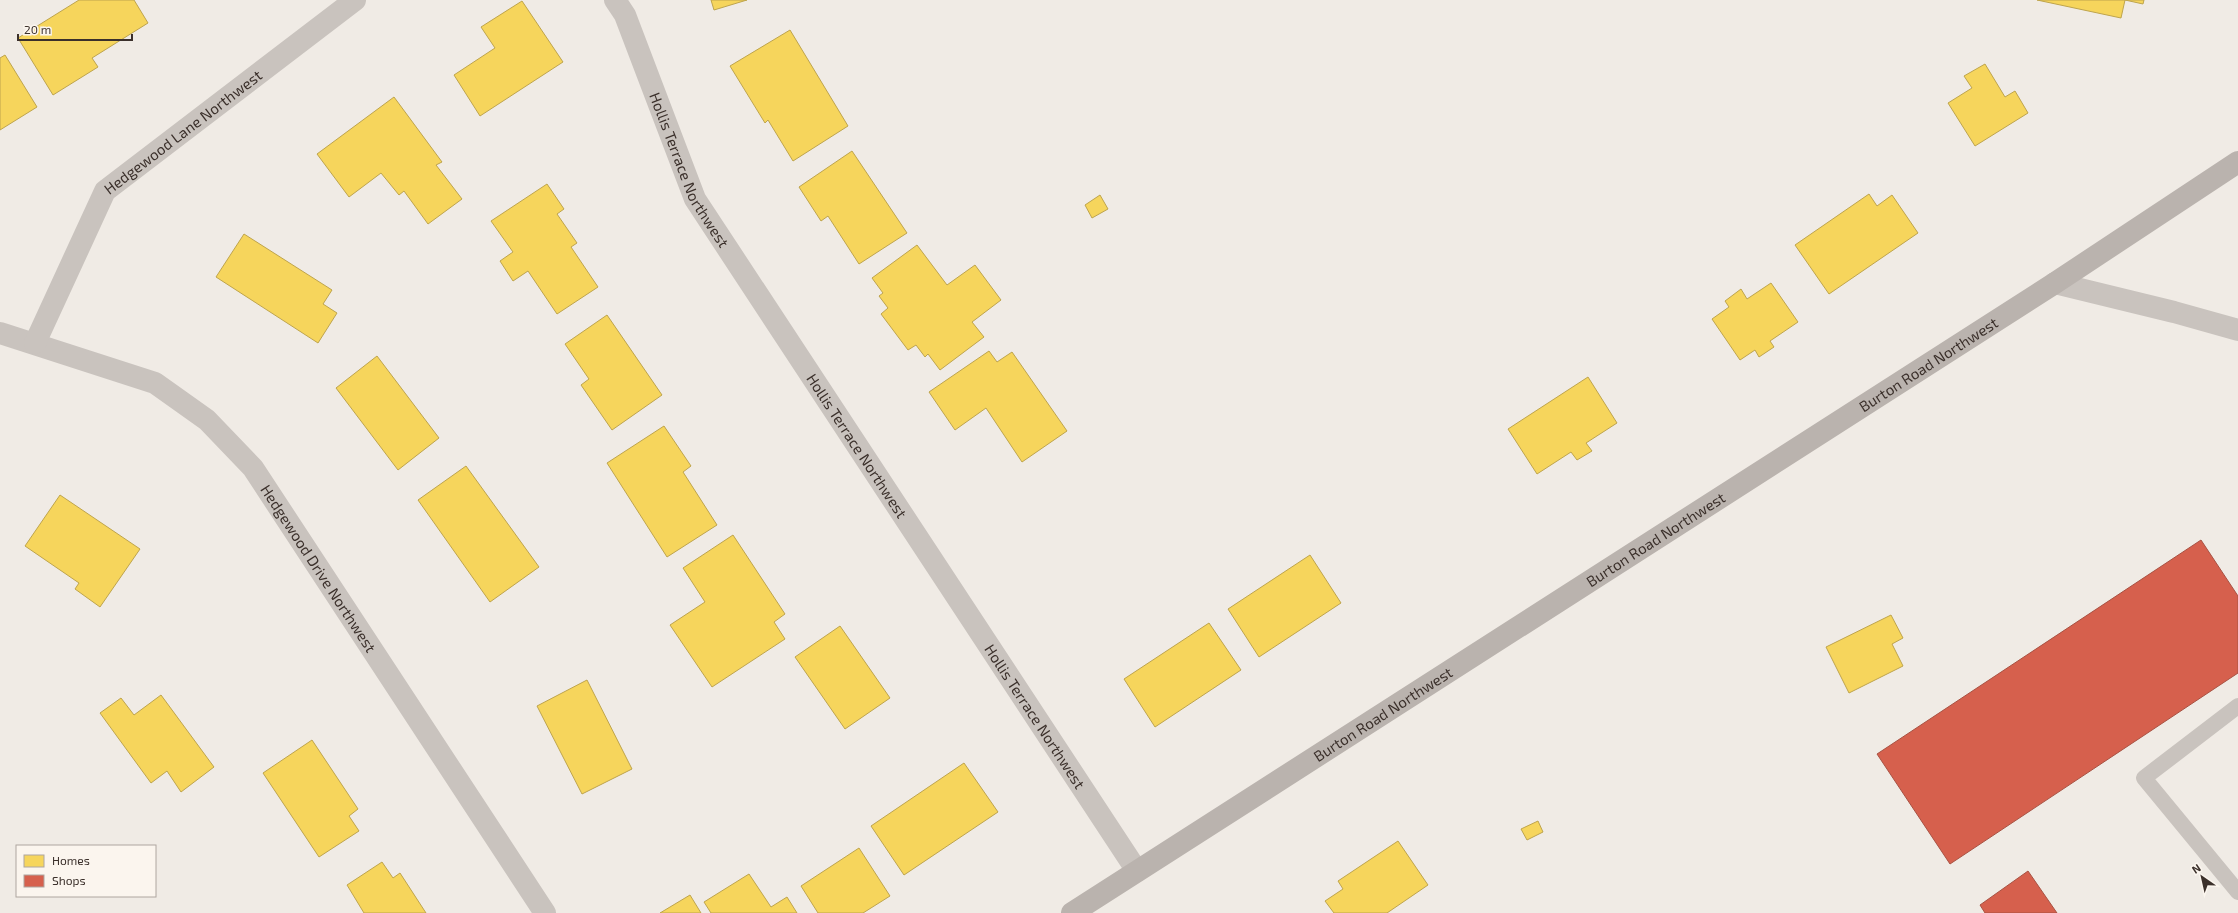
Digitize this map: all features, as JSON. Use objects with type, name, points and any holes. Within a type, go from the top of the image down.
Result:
[{"type":"street","name":"Hedgewood Lane Northwest","points":[[35,343],[105,191],[355,0]]},
{"type":"street","name":"Hollis Terrace Northwest","points":[[616,0],[625,15],[695,199],[1136,871]]},
{"type":"street","name":"Burton Road Northwest","points":[[1072,913],[2055,284],[2238,162]]},
{"type":"street","points":[[2055,284],[2174,312],[2238,330]]},
{"type":"street","name":"Hedgewood Drive Northwest","points":[[0,333],[156,383],[207,420],[252,468],[544,913]]},
{"type":"lane","points":[[2238,706],[2144,778],[2238,892]]},
{"type":"building: Homes","points":[[79,0],[134,0],[148,23],[92,58],[98,67],[53,95],[18,38]]},
{"type":"building: Homes","points":[[711,0],[747,0],[714,10]]},
{"type":"building: Homes","points":[[2037,0],[2125,0],[2121,18]]},
{"type":"building: Homes","points":[[2125,0],[2144,0],[2143,4]]},
{"type":"building: Homes","points":[[522,1],[563,62],[480,116],[454,75],[495,48],[481,27]]},
{"type":"building: Homes","points":[[790,30],[848,126],[793,161],[768,120],[765,123],[730,66]]},
{"type":"building: Homes","points":[[5,55],[37,107],[0,130],[0,58]]},
{"type":"building: Homes","points":[[1985,64],[2005,97],[2015,91],[2028,113],[1975,146],[1948,103],[1972,88],[1964,76]]},
{"type":"building: Homes","points":[[394,97],[442,162],[436,165],[462,199],[428,224],[404,191],[399,195],[381,173],[349,197],[317,154]]},
{"type":"building: Homes","points":[[852,151],[907,233],[859,264],[828,216],[821,221],[799,187]]},
{"type":"building: Homes","points":[[547,184],[564,209],[557,214],[577,243],[571,247],[598,287],[557,314],[528,271],[513,281],[500,261],[513,252],[491,221]]},
{"type":"building: Homes","points":[[1869,194],[1877,206],[1892,195],[1918,233],[1829,294],[1795,245]]},
{"type":"building: Homes","points":[[1100,195],[1108,209],[1092,218],[1085,205]]},
{"type":"building: Homes","points":[[244,234],[332,290],[323,304],[337,313],[318,343],[216,277]]},
{"type":"building: Homes","points":[[917,245],[947,285],[975,265],[1001,300],[972,322],[984,337],[940,370],[928,354],[925,357],[916,345],[908,350],[881,314],[888,308],[879,296],[883,293],[872,278]]},
{"type":"building: Homes","points":[[1771,283],[1798,322],[1770,341],[1774,347],[1759,357],[1755,350],[1740,360],[1712,319],[1729,307],[1725,301],[1741,289],[1747,299]]},
{"type":"building: Homes","points":[[607,315],[662,395],[612,430],[581,385],[589,379],[565,344]]},
{"type":"building: Homes","points":[[989,351],[997,362],[1012,352],[1067,431],[1022,462],[986,408],[955,430],[929,392]]},
{"type":"building: Homes","points":[[377,356],[439,438],[398,470],[336,388]]},
{"type":"building: Homes","points":[[1588,377],[1617,423],[1586,443],[1592,451],[1577,460],[1571,452],[1537,474],[1508,429]]},
{"type":"building: Homes","points":[[664,426],[691,466],[683,472],[717,525],[667,557],[607,463]]},
{"type":"building: Homes","points":[[466,466],[539,567],[490,602],[418,500]]},
{"type":"building: Homes","points":[[60,495],[140,549],[100,607],[75,589],[79,583],[25,546]]},
{"type":"building: Homes","points":[[733,535],[785,614],[774,622],[785,639],[712,687],[670,625],[705,602],[683,568]]},
{"type":"building: Homes","points":[[1310,555],[1341,603],[1259,657],[1228,609]]},
{"type":"building: Homes","points":[[1891,615],[1903,638],[1892,644],[1903,666],[1849,693],[1826,647]]},
{"type":"building: Homes","points":[[1209,623],[1241,670],[1155,727],[1124,679]]},
{"type":"building: Homes","points":[[840,626],[890,698],[845,729],[795,657]]},
{"type":"building: Homes","points":[[587,680],[632,769],[582,794],[537,706]]},
{"type":"building: Homes","points":[[161,695],[214,767],[181,792],[167,771],[151,783],[100,713],[121,698],[134,715]]},
{"type":"building: Homes","points":[[312,740],[358,809],[349,816],[359,831],[319,857],[263,773]]},
{"type":"building: Homes","points":[[964,763],[998,812],[904,875],[871,826]]},
{"type":"building: Homes","points":[[1538,821],[1543,832],[1527,840],[1521,829]]},
{"type":"building: Homes","points":[[1398,841],[1428,885],[1387,913],[1334,913],[1325,901],[1343,889],[1338,881]]},
{"type":"building: Homes","points":[[859,848],[890,896],[863,913],[818,913],[801,886]]},
{"type":"building: Homes","points":[[382,862],[393,878],[400,873],[426,913],[364,913],[347,885]]},
{"type":"building: Homes","points":[[749,874],[771,907],[787,897],[797,913],[711,913],[704,902]]},
{"type":"building: Homes","points":[[690,895],[701,913],[660,913]]},
{"type":"building: Shops","points":[[2201,540],[2238,596],[2238,673],[1950,864],[1877,754]]},
{"type":"building: Shops","points":[[2028,871],[2057,913],[1985,913],[1980,905]]}]
